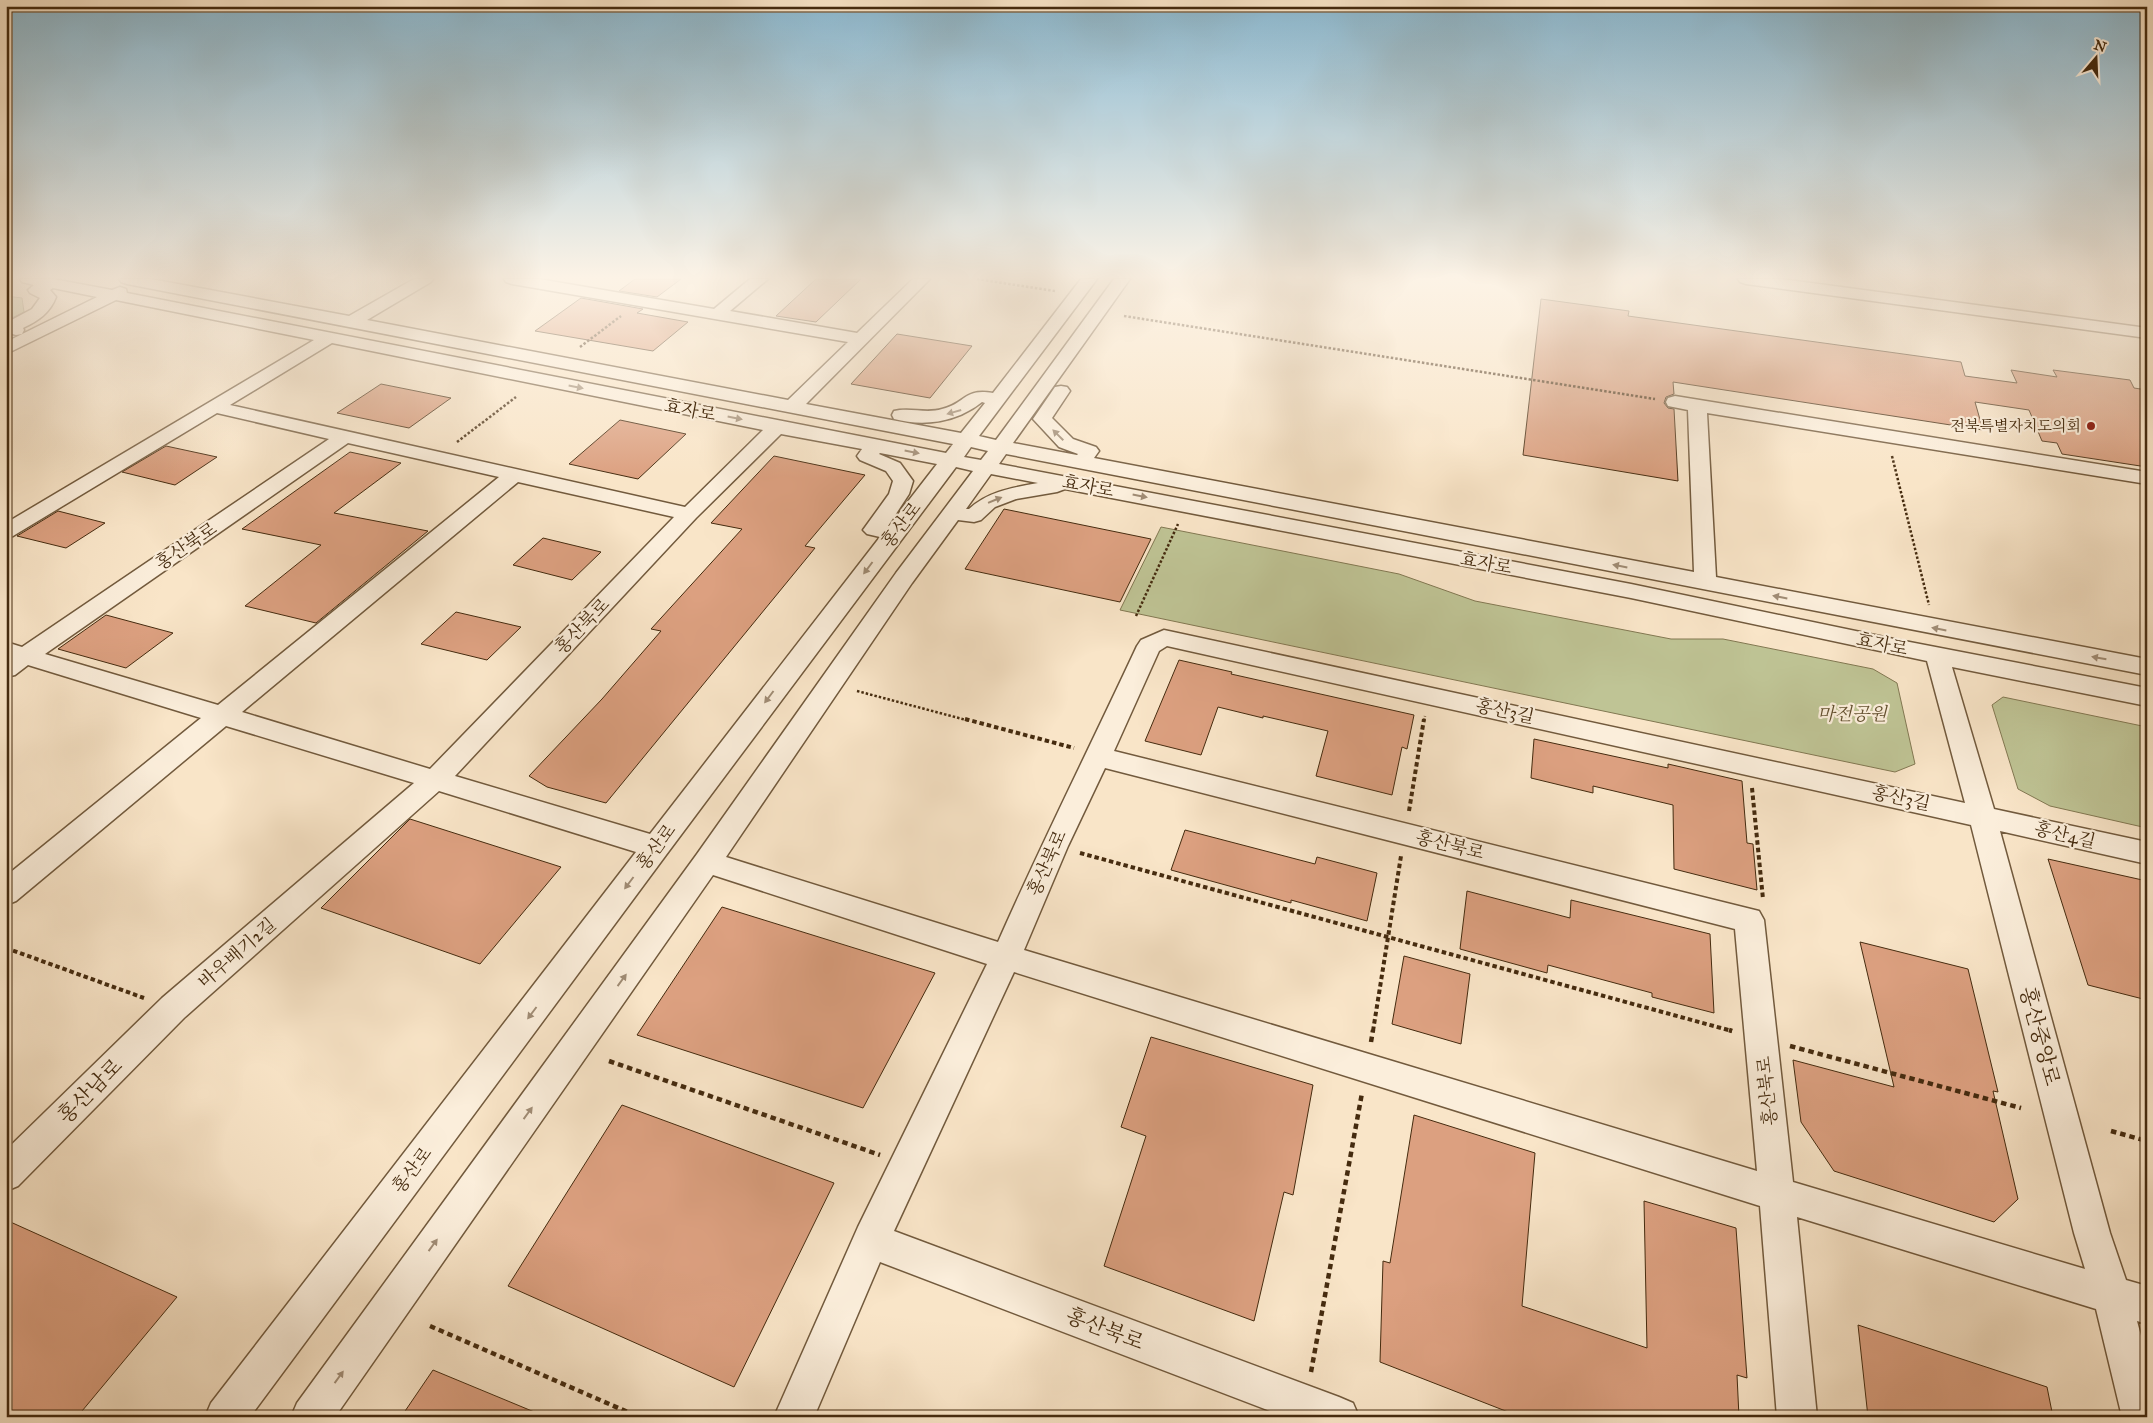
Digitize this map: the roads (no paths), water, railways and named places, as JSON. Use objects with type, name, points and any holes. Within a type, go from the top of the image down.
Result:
[{"type":"street","points":[[6,532],[317,345]]},
{"type":"street","name":"효자로","points":[[366,345],[876,445],[959,450]]},
{"type":"street","name":"효자로","points":[[474,345],[885,425],[959,450],[994,457],[1079,484],[1631,591],[1937,655],[2147,696]]},
{"type":"street","points":[[792,407],[855,345]]},
{"type":"street","name":"홍산로","points":[[225,1417],[1038,345]]},
{"type":"street","name":"홍산로","points":[[310,1417],[707,862],[904,578],[1074,345]]},
{"type":"street","points":[[1045,386],[1062,389],[1042,419],[1066,443],[1089,451],[1082,462]]},
{"type":"street","points":[[885,425],[894,414],[930,418],[964,408],[978,396],[997,398]]},
{"type":"street","points":[[1675,402],[2147,478]]},
{"type":"street","points":[[1697,406],[1705,582]]},
{"type":"street","points":[[214,407],[689,514]]},
{"type":"street","name":"홍산북로","points":[[434,781],[689,514],[777,427]]},
{"type":"street","name":"홍산북로","points":[[13,658],[346,436]]},
{"type":"street","points":[[876,445],[867,456],[894,467],[903,481],[899,494],[874,530],[894,533]]},
{"type":"street","name":"효자로","points":[[994,457],[1082,462],[2147,667]]},
{"type":"street","points":[[6,893],[515,474]]},
{"type":"street","points":[[952,513],[974,516],[988,503],[1011,494],[1040,488],[1079,484]]},
{"type":"street","name":"홍산3길","points":[[1086,752],[1149,646],[1164,638],[1982,816]]},
{"type":"street","name":"홍산중앙로","points":[[1937,655],[1982,816],[2092,1233],[2112,1296],[2142,1417]]},
{"type":"street","name":"홍산북로","points":[[13,658],[222,715],[656,847]]},
{"type":"street","name":"홍산북로","points":[[795,1414],[871,1240],[1006,957],[1054,846],[1086,752],[1749,920],[1777,1193],[1797,1417]]},
{"type":"street","name":"바우배기2길","points":[[173,1008],[434,781]]},
{"type":"street","name":"홍산4길","points":[[1982,816],[2147,853]]},
{"type":"street","points":[[707,862],[1006,957],[2112,1296],[2147,1305]]},
{"type":"street","name":"홍산남로","points":[[6,1174],[173,1008]]},
{"type":"street","name":"홍산북로","points":[[871,1240],[1339,1417]]},
{"type":"place","name":"전북특별자치도의회","points":[[2091,426]]},
{"type":"park label","name":"마전공원","points":[[1852,714]]}]
